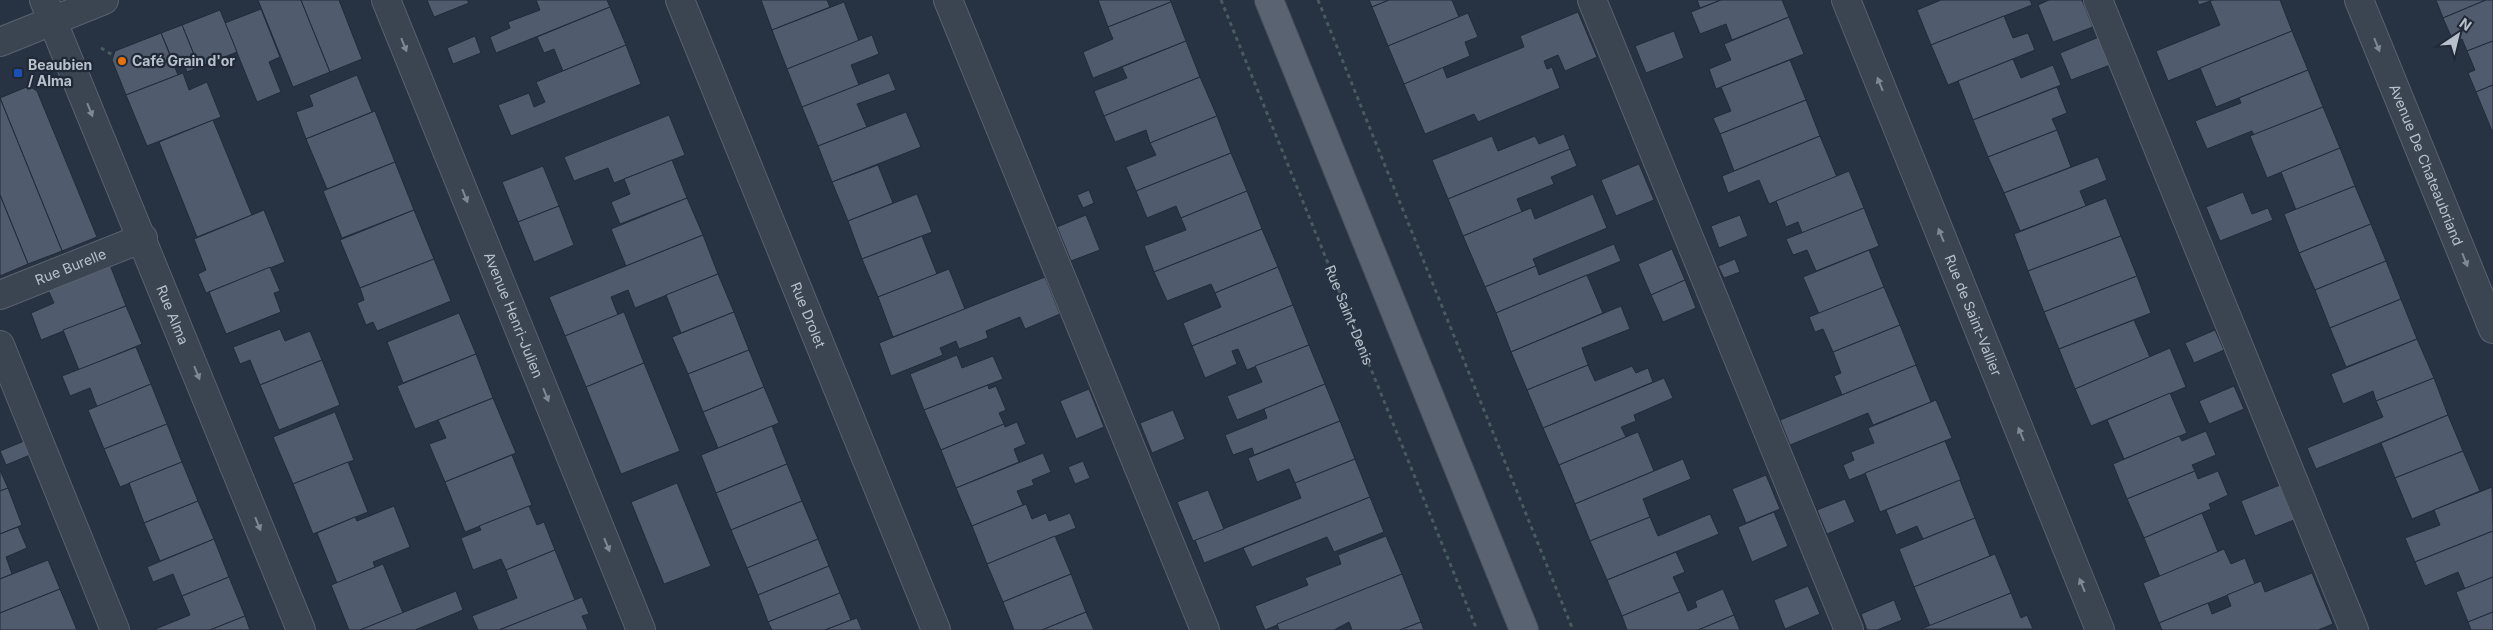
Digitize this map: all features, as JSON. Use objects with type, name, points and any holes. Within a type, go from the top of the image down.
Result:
[{"type":"main road","points":[[1269,0],[1524,630]]},
{"type":"street","points":[[0,42],[49,11],[104,0]]},
{"type":"street","name":"Avenue Henri-Julien","points":[[386,0],[642,630]]},
{"type":"street","name":"Rue Drolet","points":[[680,0],[936,630]]},
{"type":"street","points":[[948,0],[1205,630]]},
{"type":"street","points":[[1592,0],[1849,630]]},
{"type":"street","name":"Rue de Saint-Vallier","points":[[1846,0],[2100,630]]},
{"type":"street","points":[[2098,0],[2354,630]]},
{"type":"street","name":"Avenue De Chateaubriand","points":[[2359,0],[2493,329]]},
{"type":"street","name":"Rue Alma","points":[[49,11],[301,630]]},
{"type":"street","name":"Rue Burelle","points":[[0,295],[142,238]]},
{"type":"street","points":[[0,346],[115,630]]},
{"type":"path","name":"Rue Saint-Denis","points":[[1221,0],[1477,630]]},
{"type":"path","points":[[1318,0],[1573,630]]},
{"type":"path","points":[[101,48],[114,56]]},
{"type":"building","points":[[258,0],[301,0],[330,72],[293,87]]},
{"type":"building","points":[[301,0],[339,0],[362,59],[330,72]]},
{"type":"building","points":[[427,0],[467,0],[469,3],[434,17]]},
{"type":"building","points":[[536,0],[607,0],[610,7],[496,53],[490,37],[510,28],[508,22],[540,10]]},
{"type":"building","points":[[761,0],[827,0],[830,7],[772,30]]},
{"type":"building","points":[[1098,0],[1170,0],[1171,2],[1108,27]]},
{"type":"building","points":[[1369,0],[1389,0],[1372,7]]},
{"type":"building","points":[[1389,0],[1452,0],[1459,17],[1388,46],[1372,7]]},
{"type":"building","points":[[1697,0],[1721,0],[1700,8]]},
{"type":"building","points":[[1721,0],[1782,0],[1789,17],[1732,40],[1726,24],[1700,34],[1691,12]]},
{"type":"building","points":[[1941,0],[2030,0],[2032,5],[1931,45],[1917,10]]},
{"type":"building","points":[[2049,0],[2082,0],[2093,27],[2053,42],[2038,5]]},
{"type":"building","points":[[2197,0],[2213,0],[2199,5]]},
{"type":"building","points":[[2280,0],[2292,31],[2168,81],[2156,51],[2220,25],[2210,1]]},
{"type":"building","points":[[2436,0],[2486,0],[2443,18]]},
{"type":"building","points":[[2486,0],[2493,0],[2493,41],[2467,51],[2462,39],[2454,43],[2443,18]]},
{"type":"building","points":[[844,2],[859,41],[787,69],[772,30]]},
{"type":"building","points":[[1171,2],[1186,41],[1093,78],[1083,52],[1113,39],[1108,27]]},
{"type":"building","points":[[610,7],[626,45],[563,71],[554,49],[544,53],[537,37]]},
{"type":"building","points":[[261,9],[280,57],[269,62],[281,92],[257,102],[225,23]]},
{"type":"building","points":[[220,10],[237,52],[199,67],[182,25]]},
{"type":"building","points":[[1578,12],[1597,57],[1565,71],[1558,55],[1544,61],[1547,69],[1552,67],[1560,88],[1478,122],[1474,114],[1425,134],[1404,84],[1443,67],[1447,78],[1524,47],[1520,36]]},
{"type":"building","points":[[1468,13],[1478,37],[1465,42],[1470,56],[1404,84],[1388,46]]},
{"type":"building","points":[[2004,16],[2013,38],[2028,33],[2035,50],[1948,85],[1931,45]]},
{"type":"building","points":[[1789,17],[1804,54],[1716,89],[1709,69],[1731,60],[1724,44]]},
{"type":"building","points":[[182,25],[199,67],[187,72],[183,62],[175,66],[161,33]]},
{"type":"building","points":[[1674,31],[1684,58],[1646,73],[1635,46]]},
{"type":"building","points":[[2292,31],[2308,70],[2216,107],[2200,68]]},
{"type":"building","points":[[161,33],[178,75],[126,95],[112,60],[115,51]]},
{"type":"building","points":[[872,35],[879,54],[851,65],[859,85],[802,107],[787,69]]},
{"type":"building","points":[[475,36],[481,53],[453,64],[447,48]]},
{"type":"building","points":[[2099,37],[2110,65],[2071,80],[2060,53]]},
{"type":"building","points":[[1186,41],[1200,77],[1104,116],[1094,91],[1127,78],[1122,67]]},
{"type":"building","points":[[2493,41],[2493,85],[2476,92],[2468,73],[2475,70],[2467,51]]},
{"type":"building","points":[[626,45],[641,84],[511,136],[498,105],[529,93],[534,107],[545,102],[536,82]]},
{"type":"building","points":[[2013,59],[2021,78],[2053,65],[2061,85],[1973,120],[1958,81]]},
{"type":"building","points":[[1790,60],[1806,100],[1720,134],[1713,118],[1731,111],[1721,87]]},
{"type":"building","points":[[2308,70],[2323,107],[2254,135],[2252,131],[2207,149],[2195,121],[2241,103],[2239,98]]},
{"type":"building","points":[[183,73],[189,90],[207,82],[221,117],[147,146],[126,95]]},
{"type":"building","points":[[889,73],[896,90],[857,104],[867,127],[818,146],[802,107]]},
{"type":"building","points":[[357,75],[372,112],[306,139],[296,112],[313,106],[309,95]]},
{"type":"building","points":[[1200,77],[1217,116],[1150,143],[1146,130],[1115,142],[1104,116]]},
{"type":"building","points":[[2493,85],[2493,130],[2492,131],[2476,92]]},
{"type":"building","points":[[29,86],[37,91],[97,237],[62,251],[0,98]]},
{"type":"building","points":[[2057,87],[2067,113],[2052,119],[2057,130],[1988,157],[1973,120]]},
{"type":"building","points":[[0,98],[62,251],[28,264],[0,195]]},
{"type":"building","points":[[1806,100],[1820,136],[1734,171],[1720,134]]},
{"type":"building","points":[[2323,107],[2340,148],[2267,178],[2250,136]]},
{"type":"building","points":[[375,111],[395,162],[327,189],[306,139]]},
{"type":"building","points":[[906,112],[921,147],[832,182],[818,146]]},
{"type":"building","points":[[669,115],[685,155],[614,183],[608,168],[574,181],[564,157]]},
{"type":"building","points":[[1217,116],[1231,153],[1136,191],[1126,167],[1156,155],[1150,143]]},
{"type":"building","points":[[213,120],[252,215],[197,237],[159,142]]},
{"type":"building","points":[[2057,130],[2071,167],[2004,193],[1988,157]]},
{"type":"building","points":[[1564,134],[1570,149],[1448,199],[1432,160],[1492,136],[1498,151],[1535,136],[1539,144]]},
{"type":"building","points":[[1820,136],[1837,177],[1769,204],[1759,180],[1728,193],[1722,176]]},
{"type":"building","points":[[2340,148],[2355,186],[2296,210],[2281,172]]},
{"type":"building","points":[[1570,149],[1577,166],[1551,177],[1554,184],[1517,199],[1522,212],[1463,236],[1448,199]]},
{"type":"building","points":[[1231,153],[1247,191],[1181,218],[1176,206],[1147,218],[1136,191]]},
{"type":"building","points":[[2098,157],[2107,180],[2080,191],[2086,206],[2020,231],[2004,193]]},
{"type":"building","points":[[672,160],[687,198],[620,224],[611,202],[630,194],[624,179]]},
{"type":"building","points":[[395,162],[414,210],[342,238],[323,191]]},
{"type":"building","points":[[1639,164],[1654,200],[1616,216],[1601,180]]},
{"type":"building","points":[[878,165],[893,203],[848,221],[832,182]]},
{"type":"building","points":[[543,166],[559,206],[518,222],[502,182]]},
{"type":"building","points":[[1849,171],[1864,208],[1802,233],[1798,222],[1786,227],[1776,201]]},
{"type":"building","points":[[2355,186],[2371,224],[2299,253],[2284,214]]},
{"type":"building","points":[[1089,190],[1094,203],[1083,208],[1077,195]]},
{"type":"building","points":[[1247,191],[1262,229],[1154,272],[1144,246],[1186,230],[1181,218]]},
{"type":"building","points":[[2243,192],[2252,214],[2268,208],[2273,220],[2220,241],[2206,207]]},
{"type":"building","points":[[917,194],[932,232],[862,259],[848,221]]},
{"type":"building","points":[[1593,194],[1607,228],[1533,259],[1536,266],[1485,287],[1463,236],[1531,208],[1535,219]]},
{"type":"building","points":[[0,195],[28,264],[0,276]]},
{"type":"building","points":[[687,198],[703,235],[626,266],[611,229]]},
{"type":"building","points":[[2106,198],[2121,236],[2028,271],[2014,234]]},
{"type":"building","points":[[559,206],[574,245],[534,262],[518,222]]},
{"type":"building","points":[[1864,208],[1879,246],[1816,271],[1807,250],[1793,255],[1786,239]]},
{"type":"building","points":[[264,210],[285,262],[206,293],[198,274],[206,270],[194,239]]},
{"type":"building","points":[[414,210],[434,259],[360,288],[340,240]]},
{"type":"building","points":[[1086,215],[1100,250],[1071,261],[1057,227]]},
{"type":"building","points":[[1740,215],[1748,236],[1719,248],[1711,226]]},
{"type":"building","points":[[2371,224],[2386,261],[2315,290],[2299,253]]},
{"type":"building","points":[[1262,229],[1278,267],[1215,293],[1211,284],[1167,301],[1154,272]]},
{"type":"building","points":[[703,235],[718,274],[635,308],[628,290],[611,297],[618,315],[565,336],[549,297]]},
{"type":"building","points":[[922,236],[937,274],[878,297],[862,259]]},
{"type":"building","points":[[2121,236],[2137,276],[2044,312],[2028,271]]},
{"type":"building","points":[[1614,244],[1621,261],[1496,313],[1485,287],[1536,266],[1539,275]]},
{"type":"building","points":[[1672,249],[1685,280],[1651,295],[1638,264]]},
{"type":"building","points":[[1869,250],[1884,287],[1819,314],[1803,277]]},
{"type":"building","points":[[434,259],[451,301],[377,331],[373,322],[366,325],[357,303],[364,300],[360,288]]},
{"type":"building","points":[[1735,259],[1740,272],[1724,278],[1718,266]]},
{"type":"building","points":[[2386,261],[2401,299],[2330,328],[2315,290]]},
{"type":"building","points":[[110,265],[126,306],[41,340],[31,313],[54,303],[48,290]]},
{"type":"building","points":[[270,267],[280,291],[274,293],[281,312],[226,334],[209,292]]},
{"type":"building","points":[[1278,267],[1293,305],[1192,346],[1183,323],[1221,307],[1215,293]]},
{"type":"building","points":[[949,269],[965,309],[893,337],[878,297]]},
{"type":"building","points":[[718,274],[734,312],[681,333],[666,295]]},
{"type":"building","points":[[1587,275],[1603,313],[1511,352],[1496,313]]},
{"type":"building","points":[[2137,276],[2151,313],[2059,349],[2044,312]]},
{"type":"building","points":[[1045,277],[1060,314],[1025,329],[1020,317],[986,331],[988,338],[959,349],[956,341],[940,348],[943,355],[891,376],[879,343]]},
{"type":"building","points":[[1685,280],[1696,308],[1663,322],[1651,295]]},
{"type":"building","points":[[1884,287],[1900,325],[1833,352],[1823,329],[1815,332],[1809,317]]},
{"type":"building","points":[[2401,299],[2417,339],[2346,367],[2330,328]]},
{"type":"building","points":[[1293,305],[1309,345],[1247,370],[1238,349],[1232,351],[1237,364],[1205,378],[1192,346]]},
{"type":"building","points":[[126,306],[142,344],[79,370],[63,330]]},
{"type":"building","points":[[1621,306],[1630,329],[1582,348],[1588,365],[1527,390],[1511,352]]},
{"type":"building","points":[[624,312],[644,363],[586,387],[565,336]]},
{"type":"building","points":[[734,312],[749,350],[688,374],[672,337]]},
{"type":"building","points":[[459,313],[476,354],[403,383],[387,342]]},
{"type":"building","points":[[2134,320],[2150,357],[2075,389],[2059,349]]},
{"type":"building","points":[[1900,325],[1916,365],[1842,395],[1834,376],[1841,373],[1833,352]]},
{"type":"building","points":[[280,329],[285,341],[310,331],[322,360],[260,385],[250,360],[240,364],[233,347]]},
{"type":"building","points":[[2215,330],[2224,350],[2194,363],[2185,343]]},
{"type":"building","points":[[2417,339],[2434,378],[2376,401],[2373,391],[2343,404],[2331,374]]},
{"type":"building","points":[[1309,345],[1325,384],[1237,420],[1227,396],[1262,382],[1255,366]]},
{"type":"building","points":[[136,347],[151,384],[97,407],[90,388],[70,396],[62,376]]},
{"type":"building","points":[[2170,348],[2186,387],[2091,426],[2075,389]]},
{"type":"building","points":[[749,350],[764,387],[703,412],[688,374]]},
{"type":"building","points":[[476,354],[493,398],[415,429],[397,386]]},
{"type":"building","points":[[957,355],[962,368],[993,356],[1003,379],[924,410],[910,374]]},
{"type":"building","points":[[322,360],[340,405],[279,430],[260,385]]},
{"type":"building","points":[[644,363],[680,451],[621,474],[586,387]]},
{"type":"building","points":[[1588,365],[1595,381],[1632,366],[1636,373],[1648,368],[1653,382],[1543,428],[1527,390]]},
{"type":"building","points":[[1916,365],[1931,402],[1873,425],[1868,413],[1790,445],[1780,420]]},
{"type":"building","points":[[1664,378],[1673,398],[1634,415],[1636,421],[1621,427],[1626,437],[1559,465],[1543,428]]},
{"type":"building","points":[[2434,378],[2448,415],[2316,469],[2307,448],[2383,417],[2376,401]]},
{"type":"building","points":[[151,384],[167,424],[104,449],[88,410]]},
{"type":"building","points":[[1325,384],[1340,421],[1254,455],[1252,448],[1233,455],[1225,435],[1267,418],[1264,409]]},
{"type":"building","points":[[988,385],[989,389],[996,386],[1006,410],[999,413],[1004,424],[941,450],[924,410]]},
{"type":"building","points":[[2234,386],[2244,409],[2209,424],[2199,401]]},
{"type":"building","points":[[764,387],[779,423],[718,448],[703,412]]},
{"type":"building","points":[[1089,389],[1104,427],[1076,439],[1060,401]]},
{"type":"building","points":[[2170,393],[2187,433],[2124,459],[2107,420]]},
{"type":"building","points":[[493,398],[516,453],[445,482],[429,444],[446,438],[438,420]]},
{"type":"building","points":[[1936,400],[1952,438],[1849,480],[1843,465],[1854,460],[1851,452],[1874,443],[1868,428]]},
{"type":"building","points":[[1173,410],[1185,439],[1152,453],[1140,423]]},
{"type":"building","points":[[335,412],[354,460],[293,484],[273,437]]},
{"type":"building","points":[[2448,415],[2463,451],[2395,478],[2381,443]]},
{"type":"building","points":[[1340,421],[1355,459],[1295,483],[1289,469],[1257,482],[1248,458]]},
{"type":"building","points":[[1017,422],[1026,444],[1014,449],[1019,462],[956,488],[941,450],[1004,424],[1005,427]]},
{"type":"building","points":[[167,424],[182,462],[120,487],[104,449]]},
{"type":"building","points":[[772,426],[787,464],[716,493],[701,455]]},
{"type":"building","points":[[2206,431],[2216,455],[2192,465],[2195,471],[2127,499],[2113,464],[2179,436],[2182,441]]},
{"type":"building","points":[[1638,432],[1654,471],[1575,504],[1559,465]]},
{"type":"building","points":[[24,441],[30,455],[6,465],[0,451]]},
{"type":"building","points":[[1945,441],[1961,480],[1880,512],[1865,473]]},
{"type":"building","points":[[2463,451],[2480,491],[2412,519],[2395,478]]},
{"type":"building","points":[[1043,453],[1051,472],[1032,480],[1034,485],[1017,491],[1023,505],[972,526],[956,488]]},
{"type":"building","points":[[512,455],[532,505],[465,532],[445,482]]},
{"type":"building","points":[[1355,459],[1370,497],[1204,563],[1195,540],[1301,498],[1295,483]]},
{"type":"building","points":[[1683,459],[1691,479],[1643,499],[1650,517],[1590,541],[1575,504]]},
{"type":"building","points":[[1083,461],[1090,478],[1075,484],[1068,467]]},
{"type":"building","points":[[182,462],[198,501],[144,523],[129,483]]},
{"type":"building","points":[[348,462],[368,512],[313,534],[293,484]]},
{"type":"building","points":[[787,464],[802,501],[731,530],[716,493]]},
{"type":"building","points":[[0,470],[8,488],[0,491]]},
{"type":"building","points":[[2195,471],[2198,479],[2218,471],[2228,495],[2209,504],[2211,509],[2144,538],[2127,499]]},
{"type":"building","points":[[1766,475],[1780,509],[1746,523],[1732,489]]},
{"type":"building","points":[[1960,480],[1975,518],[1923,539],[1917,526],[1896,535],[1886,510]]},
{"type":"building","points":[[677,483],[711,566],[664,584],[631,502]]},
{"type":"building","points":[[2280,485],[2294,520],[2255,536],[2241,501]]},
{"type":"building","points":[[2492,487],[2493,531],[2415,562],[2405,538],[2440,525],[2434,510]]},
{"type":"building","points":[[8,488],[22,525],[0,534],[0,491]]},
{"type":"building","points":[[1208,490],[1224,529],[1193,541],[1177,502]]},
{"type":"building","points":[[1370,497],[1384,532],[1334,552],[1327,537],[1252,567],[1243,548]]},
{"type":"building","points":[[1845,499],[1855,522],[1827,534],[1817,510]]},
{"type":"building","points":[[198,501],[214,539],[160,561],[144,523]]},
{"type":"building","points":[[802,501],[818,539],[747,568],[731,530]]},
{"type":"building","points":[[1026,504],[1032,519],[1046,513],[1049,521],[1070,513],[1076,528],[987,564],[972,526]]},
{"type":"building","points":[[394,506],[410,547],[373,562],[375,567],[337,583],[317,533],[355,517],[357,521]]},
{"type":"building","points":[[529,506],[537,525],[544,522],[555,550],[506,570],[501,559],[473,570],[461,538],[481,530],[479,526]]},
{"type":"building","points":[[1774,512],[1788,546],[1752,562],[1738,527]]},
{"type":"building","points":[[2202,513],[2218,552],[2160,577],[2144,538]]},
{"type":"building","points":[[1710,514],[1719,534],[1607,580],[1590,541],[1650,517],[1658,536]]},
{"type":"building","points":[[1975,518],[1990,556],[1914,587],[1899,549]]},
{"type":"building","points":[[18,527],[27,548],[6,557],[12,574],[0,579],[0,534]]},
{"type":"building","points":[[2493,531],[2493,577],[2465,589],[2458,572],[2425,586],[2415,562]]},
{"type":"building","points":[[1055,536],[1071,574],[1003,602],[987,564]]},
{"type":"building","points":[[1386,536],[1402,574],[1265,630],[1255,606],[1308,585],[1305,578],[1341,564],[1338,555]]},
{"type":"building","points":[[214,539],[229,577],[182,596],[173,574],[153,582],[147,567]]},
{"type":"building","points":[[818,539],[829,566],[758,595],[747,568]]},
{"type":"building","points":[[2224,549],[2231,564],[2245,558],[2255,584],[2159,623],[2143,583]]},
{"type":"building","points":[[555,550],[575,600],[499,630],[478,630],[472,616],[517,598],[506,570]]},
{"type":"building","points":[[1676,552],[1685,572],[1673,577],[1680,592],[1622,616],[1607,580]]},
{"type":"building","points":[[1995,554],[2011,593],[1930,626],[1914,587]]},
{"type":"building","points":[[48,560],[60,589],[0,613],[0,579]]},
{"type":"building","points":[[383,564],[403,613],[360,630],[349,630],[331,585]]},
{"type":"building","points":[[829,566],[840,593],[768,622],[758,595]]},
{"type":"building","points":[[2312,573],[2333,624],[2318,630],[2162,630],[2159,623],[2208,603],[2212,614],[2231,606],[2227,595],[2261,581],[2265,592]]},
{"type":"building","points":[[1071,574],[1086,612],[1042,630],[1014,630],[1003,602]]},
{"type":"building","points":[[1402,574],[1421,622],[1400,630],[1352,630],[1349,622],[1334,630],[1279,630],[1277,624]]},
{"type":"building","points":[[229,577],[245,616],[210,630],[153,630],[190,615],[182,596]]},
{"type":"building","points":[[2493,577],[2493,612],[2468,622],[2456,592]]},
{"type":"building","points":[[1808,586],[1820,614],[1785,629],[1774,600]]},
{"type":"building","points":[[60,589],[77,630],[0,630],[0,613]]},
{"type":"building","points":[[1723,589],[1734,615],[1698,630],[1627,630],[1622,616],[1680,592],[1688,611],[1697,607],[1695,601]]},
{"type":"building","points":[[456,591],[463,610],[415,630],[360,630]]},
{"type":"building","points":[[840,593],[851,620],[825,630],[772,630],[768,622]]},
{"type":"building","points":[[2011,593],[2021,618],[2027,615],[2033,629],[1921,629]]},
{"type":"building","points":[[582,597],[589,614],[582,616],[588,630],[499,630]]},
{"type":"building","points":[[1894,600],[1902,620],[1877,630],[1867,630],[1861,614]]},
{"type":"building","points":[[1086,612],[1094,630],[1042,630]]},
{"type":"building","points":[[2493,612],[2493,630],[2471,630],[2468,622]]},
{"type":"building","points":[[1734,615],[1740,630],[1698,630]]},
{"type":"building","points":[[245,616],[250,630],[210,630]]},
{"type":"building","points":[[857,618],[862,630],[825,630],[851,620]]},
{"type":"building","points":[[1421,622],[1424,630],[1400,630]]},
{"type":"place","name":"Café Grain d'or","points":[[122,61]]},
{"type":"place","name":"Beaubien / Alma","points":[[18,73]]}]
